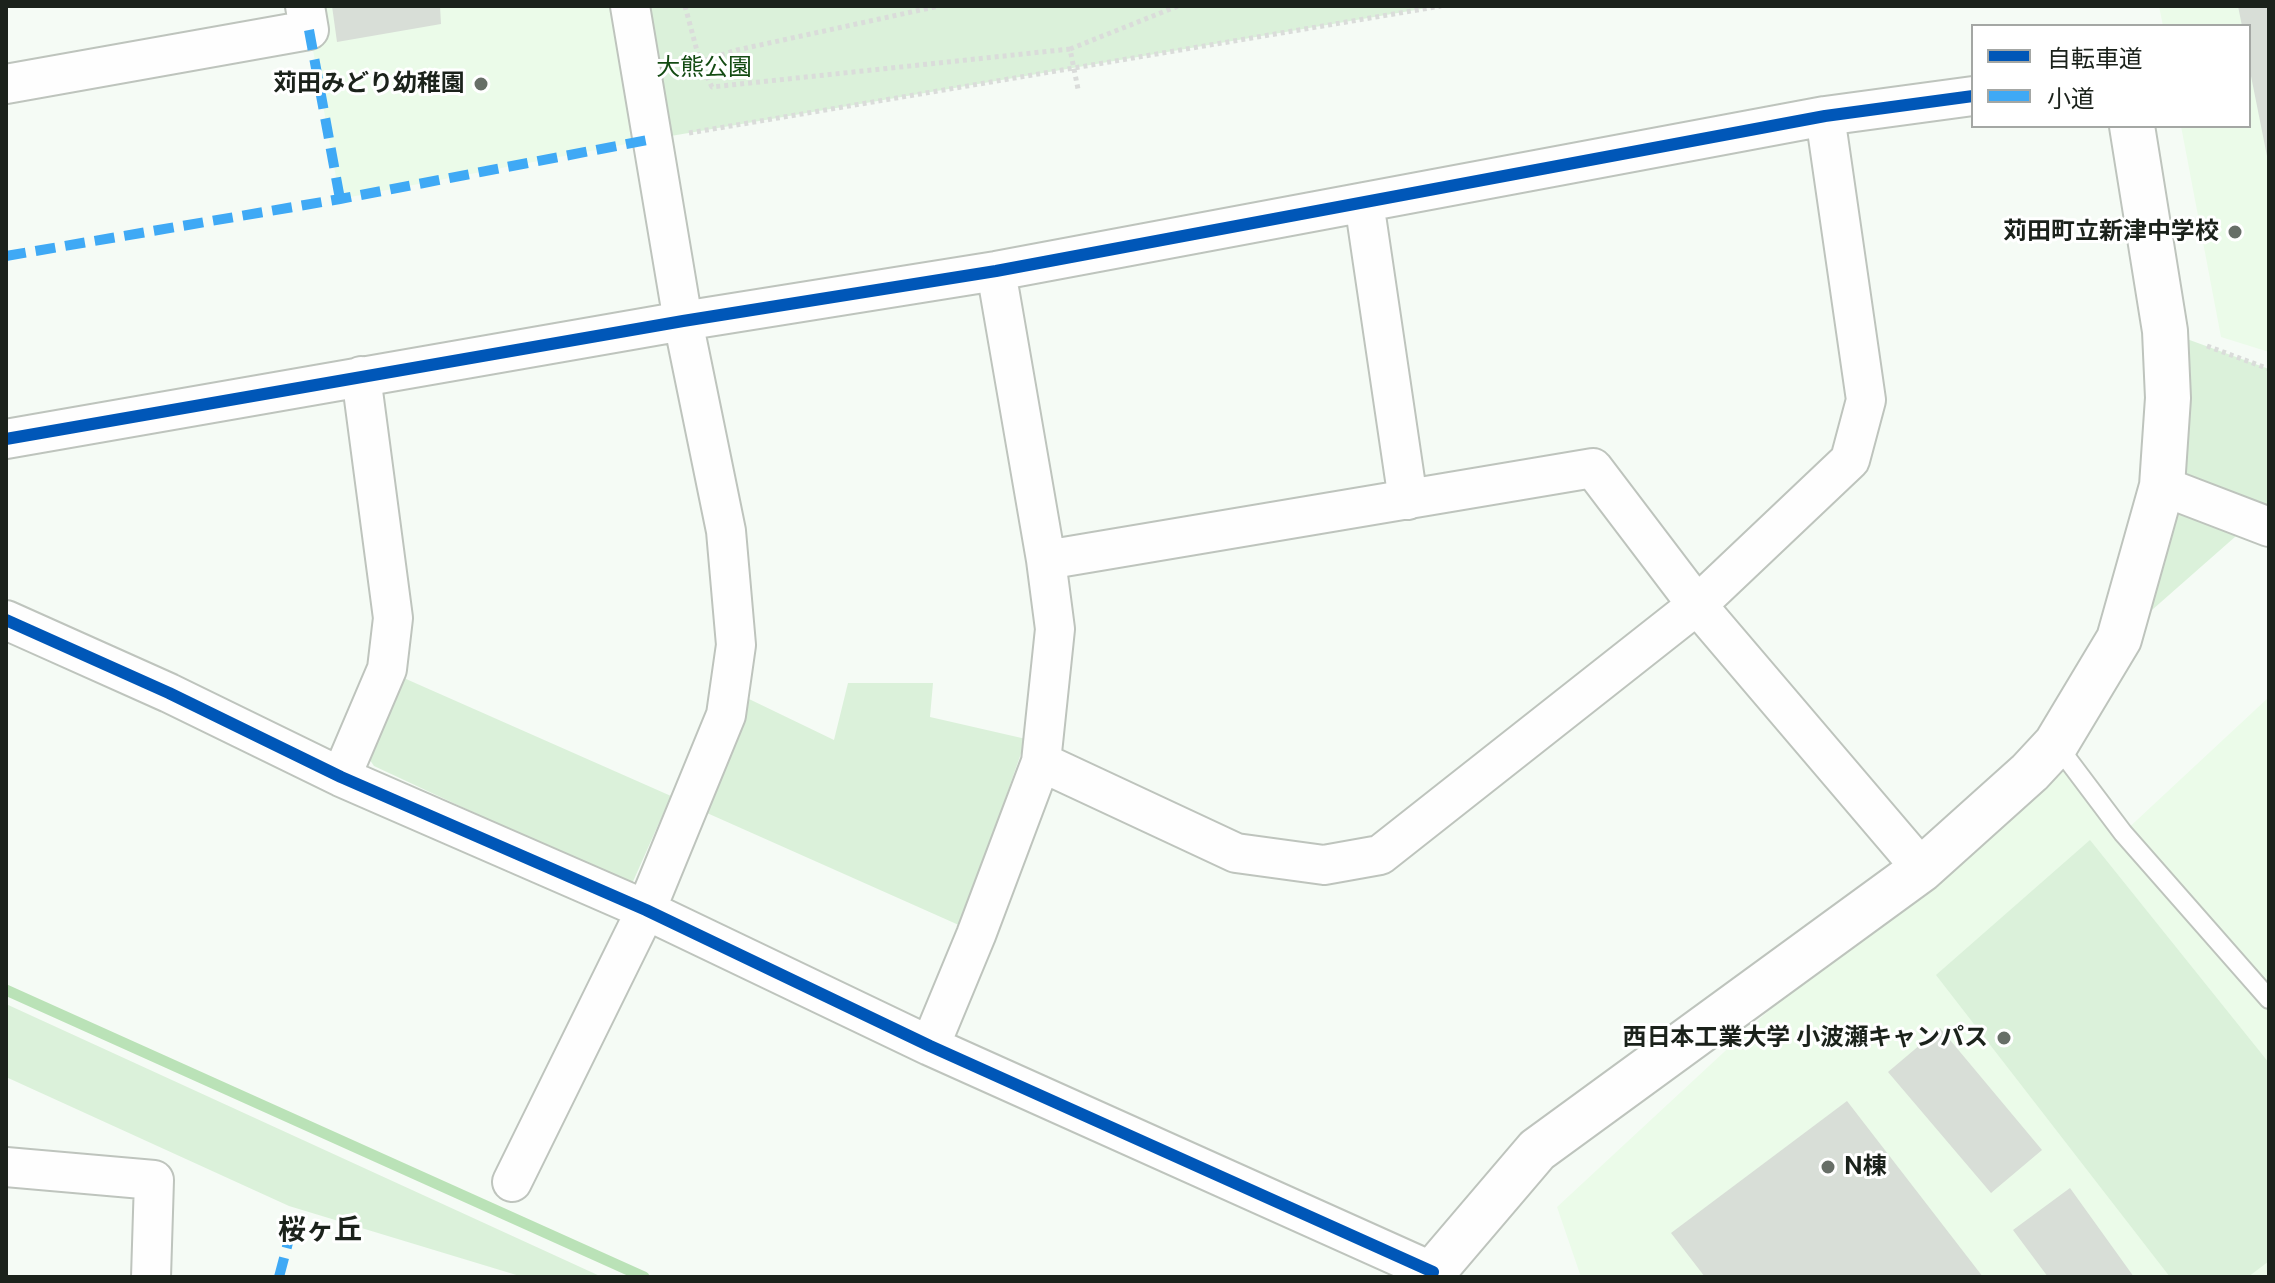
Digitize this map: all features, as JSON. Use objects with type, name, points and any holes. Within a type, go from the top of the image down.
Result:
[{"type":"street","points":[[6,84],[309,30],[305,6]]},
{"type":"street","points":[[512,1182],[646,910],[726,715],[736,645],[726,531],[683,321],[630,6]]},
{"type":"street","points":[[6,439],[683,321],[996,271],[1825,116],[1971,96]]},
{"type":"street","points":[[1041,762],[1236,853],[1324,865],[1380,855],[1697,605],[1850,460],[1866,400],[1825,116]]},
{"type":"street","points":[[6,620],[169,693],[341,777],[646,910],[930,1046],[1429,1274],[1537,1150],[1922,869],[2030,772],[2056,744],[2119,639],[2162,486],[2168,398],[2165,331],[2132,128]]},
{"type":"street","points":[[1364,202],[1408,500]]},
{"type":"street","points":[[930,1046],[976,935],[1041,762],[1055,629],[996,271]]},
{"type":"street","points":[[341,777],[387,669],[393,618],[361,376]]},
{"type":"street","points":[[1046,560],[1593,468],[1697,605],[1922,869]]},
{"type":"street","points":[[2162,486],[2269,527]]},
{"type":"street","points":[[6,1167],[154,1180],[151,1277]]},
{"type":"lane","points":[[2056,744],[2123,833],[2269,999]]},
{"type":"path","points":[[685,6],[700,62],[712,87],[1070,49],[1178,6]]},
{"type":"path","points":[[700,62],[737,50],[939,6]]},
{"type":"path","points":[[653,139],[1441,6]]},
{"type":"path","points":[[1070,49],[1078,89]]},
{"type":"path","points":[[2165,331],[2269,369]]},
{"type":"shaded area","name":"苅田みどり幼稚園","points":[[305,6],[630,6],[653,139],[340,199]]},
{"type":"shaded area","name":"苅田町立新津中学校","points":[[2159,6],[2269,6],[2269,352],[2221,337],[2181,128],[2251,128],[2251,24],[2163,24]]},
{"type":"shaded area","name":"西日本工業大学 小波瀬キャンパス","points":[[2269,697],[2269,1277],[1581,1277],[1557,1207],[2056,744],[2123,833]]},
{"type":"green space","name":"大熊公園","points":[[630,6],[1439,6],[653,139]]},
{"type":"green space","points":[[2165,331],[2269,369],[2269,507],[2119,639]]},
{"type":"green space","points":[[397,675],[671,796],[631,886],[374,766],[365,753]]},
{"type":"green space","points":[[848,683],[933,683],[930,717],[1026,739],[961,926],[707,813],[749,699],[834,740]]},
{"type":"green space","points":[[2090,840],[2269,1063],[2269,1261],[2248,1277],[2170,1277],[1936,975]]},
{"type":"green space","points":[[6,1004],[602,1277],[523,1277],[289,1206],[6,1077]]},
{"type":"building","points":[[332,6],[440,6],[441,24],[337,42]]},
{"type":"building","points":[[2238,6],[2269,6],[2269,166],[2251,76],[2251,24],[2242,24]]},
{"type":"building","points":[[1940,1028],[2042,1150],[1991,1193],[1888,1072]]},
{"type":"building","name":"N棟","points":[[1847,1101],[1983,1277],[1705,1277],[1671,1233]]},
{"type":"building","points":[[2070,1188],[2134,1277],[2048,1277],[2013,1230]]},
{"type":"waterway","points":[[6,990],[644,1277]]},
{"type":"marked path","points":[[309,30],[340,199]]},
{"type":"marked path","points":[[6,256],[340,199],[653,139]]},
{"type":"marked path","points":[[279,1277],[294,1220]]},
{"type":"cycle path","points":[[6,439],[683,321],[996,271],[1825,116],[1971,96]]},
{"type":"cycle path","points":[[6,620],[169,693],[341,777],[646,910],[930,1046],[1433,1272]]},
{"type":"place","name":"苅田みどり幼稚園","points":[[481,84]]},
{"type":"place","name":"苅田町立新津中学校","points":[[2235,232]]},
{"type":"place","name":"西日本工業大学 小波瀬キャンパス","points":[[2004,1038]]},
{"type":"place","name":"N棟","points":[[1828,1167]]},
{"type":"district","name":"桜ヶ丘","points":[[320,1230]]}]
